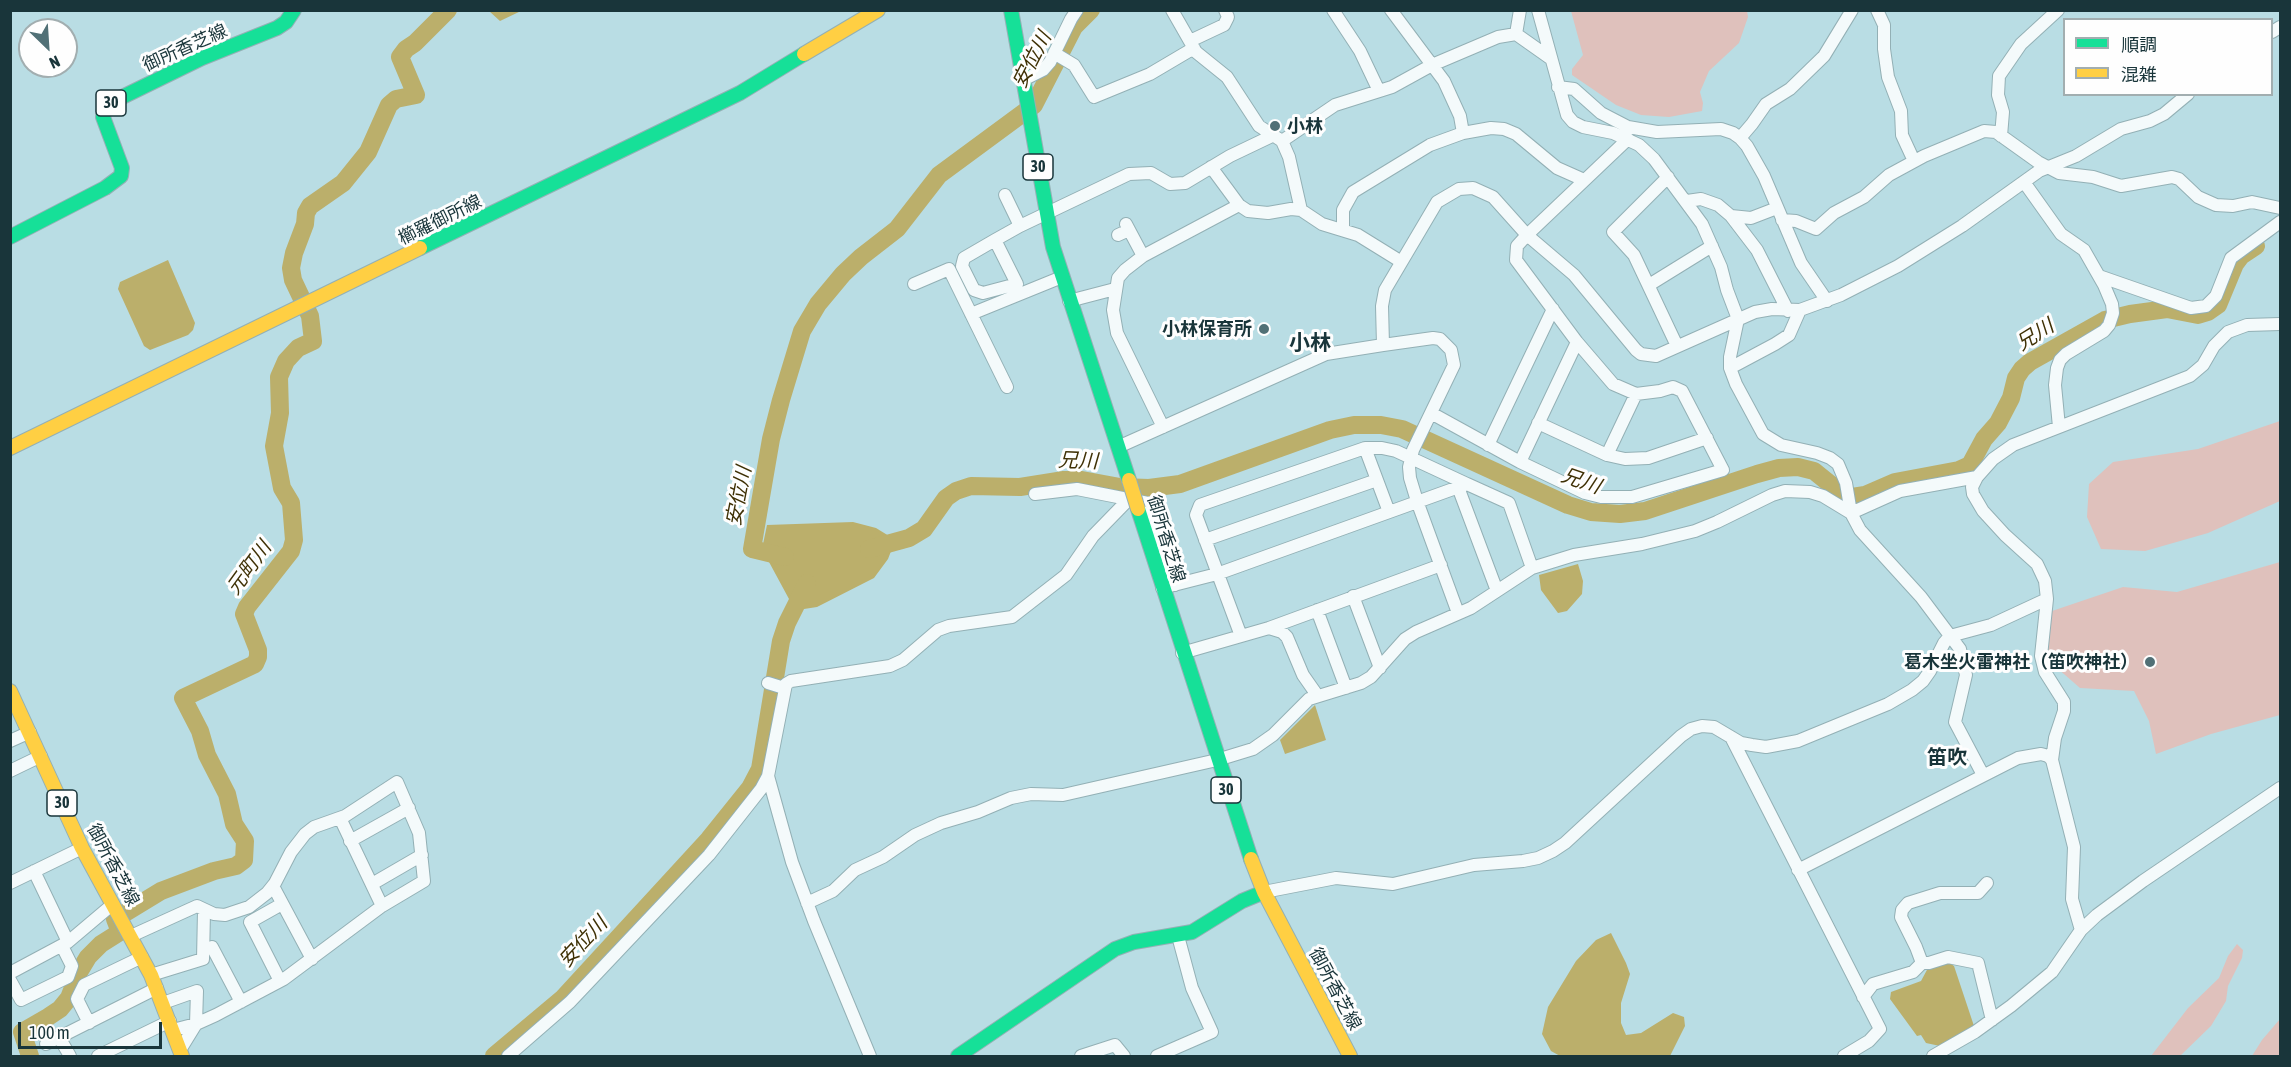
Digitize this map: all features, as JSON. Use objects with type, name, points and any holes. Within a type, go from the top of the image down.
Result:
[{"type":"main road","name":"御所香芝線","points":[[10,237],[105,188],[121,176],[122,168],[103,117],[104,109],[112,102],[202,58],[277,28],[286,22],[294,10]]},
{"type":"main road","name":"櫛羅御所線","points":[[10,448],[740,93],[878,10]]},
{"type":"main road","name":"御所香芝線","points":[[1011,10],[1046,213],[1069,301],[1119,447],[1129,480],[1133,504],[1168,587],[1182,653],[1233,811],[1264,892],[1350,1056]]},
{"type":"main road","name":"御所香芝線","points":[[11,693],[82,849],[154,982],[181,1053]]},
{"type":"main road","points":[[958,1056],[1115,949],[1134,942],[1178,936],[1205,926],[1242,901],[1264,892]]},
{"type":"street","points":[[1023,80],[1043,70],[1059,55],[1071,19],[1077,10]]},
{"type":"street","points":[[1172,10],[1192,44],[1227,77],[1259,126],[1278,138],[1288,157],[1301,210]]},
{"type":"street","points":[[1059,55],[1081,74],[1094,97],[1150,74],[1192,44],[1224,25],[1228,17],[1225,10]]},
{"type":"street","points":[[1333,10],[1360,51],[1379,91]]},
{"type":"street","points":[[1391,10],[1432,65],[1453,99],[1463,133]]},
{"type":"street","points":[[1516,34],[1520,10]]},
{"type":"street","points":[[1538,10],[1567,115],[1573,122],[1583,127],[1614,133],[1648,152],[1687,201],[1702,224],[1738,319],[1730,368],[1763,434],[1781,445],[1830,458],[1838,464],[1845,483],[1850,509],[1860,530],[1921,597],[1960,649],[1966,675],[1955,722],[1983,775]]},
{"type":"street","points":[[1740,138],[1766,104],[1790,89],[1824,56],[1852,10]]},
{"type":"street","points":[[1877,10],[1884,25],[1885,64],[1901,111],[1902,135],[1914,161]]},
{"type":"street","points":[[2001,136],[2003,112],[1998,95],[1999,76],[2021,44],[2058,10]]},
{"type":"street","points":[[995,240],[1017,284],[983,293],[974,290],[962,266],[964,258],[995,240],[1020,226],[1129,174],[1151,173],[1170,184],[1185,183],[1211,167],[1278,138],[1335,105],[1404,82],[1432,65],[1498,37],[1516,34],[1550,58]]},
{"type":"street","points":[[1558,87],[1574,88],[1601,113],[1628,127],[1657,132],[1721,129],[1740,138],[1764,176],[1801,263],[1827,301]]},
{"type":"street","points":[[1383,345],[1382,298],[1400,261],[1437,202],[1459,189],[1473,188],[1493,197],[1527,235],[1574,275],[1641,354],[1656,356],[1763,310],[1794,310],[1827,301],[1898,266],[2033,174],[2076,156],[2121,129],[2164,114],[2186,96]]},
{"type":"street","points":[[1343,229],[1343,210],[1353,192],[1422,149],[1463,133],[1491,128],[1504,129],[1516,135],[1557,168],[1584,180]]},
{"type":"street","points":[[1731,216],[1751,218],[1779,214],[1816,230],[1834,213],[1864,197],[1889,175],[1914,161],[1984,130],[2001,136],[2048,168],[2067,175],[2093,177],[2121,186],[2172,177],[2179,179],[2198,196],[2216,205],[2233,206],[2252,202],[2280,208]]},
{"type":"street","points":[[1431,413],[1520,462],[1585,493],[1601,497],[1632,497],[1723,470],[1682,391],[1673,387],[1636,394],[1620,388],[1606,378],[1516,260],[1517,246],[1527,235],[1628,140]]},
{"type":"street","points":[[1211,167],[1239,205],[1248,211],[1257,213],[1301,210],[1322,224],[1358,235],[1400,261]]},
{"type":"street","points":[[1668,177],[1613,232],[1634,255],[1677,346]]},
{"type":"street","points":[[2024,182],[2061,234],[2084,250],[2109,294],[2113,313],[2104,331],[2060,360],[2055,376],[2059,427]]},
{"type":"street","points":[[1005,195],[1020,226]]},
{"type":"street","points":[[1687,201],[1701,198],[1718,205],[1731,216],[1757,250],[1794,310],[1789,335],[1730,368]]},
{"type":"street","points":[[1163,427],[1117,333],[1113,310],[1118,278],[1143,256],[1239,205]]},
{"type":"street","points":[[2099,276],[2191,308],[2206,306],[2216,296],[2231,258],[2280,222]]},
{"type":"street","points":[[1124,230],[1143,256]]},
{"type":"street","points":[[1649,285],[1712,246]]},
{"type":"street","points":[[914,284],[949,269],[1006,387]]},
{"type":"street","points":[[971,314],[1062,277]]},
{"type":"street","points":[[1069,301],[1115,289]]},
{"type":"street","points":[[1488,445],[1553,309]]},
{"type":"street","points":[[2080,930],[2072,899],[2074,847],[2052,760],[2055,738],[2064,711],[2060,693],[2045,672],[2041,656],[2047,599],[2042,571],[2005,535],[1977,502],[1972,487],[1977,477],[2001,452],[2190,376],[2203,365],[2220,338],[2237,327],[2280,324]]},
{"type":"street","points":[[1119,447],[1302,363],[1346,349],[1440,339],[1447,344],[1454,356],[1454,365],[1412,453],[1410,478],[1458,613]]},
{"type":"street","points":[[1520,462],[1577,342]]},
{"type":"street","points":[[1607,455],[1636,394]]},
{"type":"street","points":[[1538,423],[1607,455],[1637,460],[1707,438]]},
{"type":"street","points":[[1365,448],[1389,512]]},
{"type":"street","points":[[1241,636],[1196,515],[1200,505],[1365,448],[1412,453],[1463,485],[1509,503],[1532,568]]},
{"type":"street","points":[[807,903],[833,891],[855,870],[883,857],[915,835],[941,823],[978,812],[1011,798],[1031,794],[1063,795],[1217,760],[1253,749],[1302,705],[1317,695],[1346,688],[1371,677],[1405,639],[1471,608],[1532,568],[1574,555],[1642,544],[1695,531],[1785,491],[1810,492],[1850,509],[1900,491],[1977,477]]},
{"type":"street","points":[[1205,540],[1377,480]]},
{"type":"street","points":[[1168,587],[1217,574],[1463,485]]},
{"type":"street","points":[[1463,485],[1497,591]]},
{"type":"street","points":[[1035,494],[1077,489],[1133,504]]},
{"type":"street","points":[[508,1056],[570,1002],[730,831],[768,776],[784,688],[791,681],[890,666],[903,660],[938,630],[949,626],[1012,616],[1058,583],[1073,566],[1093,536],[1133,504]]},
{"type":"street","points":[[1182,653],[1269,628],[1441,565]]},
{"type":"street","points":[[1353,596],[1380,668]]},
{"type":"street","points":[[1264,892],[1336,878],[1393,884],[1474,865],[1538,858],[1553,852],[1565,843],[1691,729],[1702,726],[1714,727],[1752,746],[1781,746],[1798,741],[1888,704],[1912,690],[1923,681],[1950,636],[1992,625],[2047,599]]},
{"type":"street","points":[[1317,610],[1346,688]]},
{"type":"street","points":[[1269,628],[1282,632],[1287,637],[1303,675],[1317,695]]},
{"type":"street","points":[[768,683],[784,688]]},
{"type":"street","points":[[10,741],[30,732]]},
{"type":"street","points":[[1730,736],[1880,1029],[1869,1041],[1844,1056]]},
{"type":"street","points":[[1798,870],[2018,758],[2032,755],[2048,756],[2052,760]]},
{"type":"street","points":[[10,771],[41,756]]},
{"type":"street","points":[[768,776],[792,862],[870,1056]]},
{"type":"street","points":[[98,1056],[172,1025],[196,1024],[241,1002],[280,981],[382,906],[424,881],[419,833],[397,782],[358,809],[314,827],[305,834],[291,852],[273,886],[259,900],[237,912],[225,915],[204,911],[196,906],[131,936]]},
{"type":"street","points":[[1933,1056],[1992,1020],[2052,972],[2080,930],[2143,880],[2280,788]]},
{"type":"street","points":[[351,841],[409,808]]},
{"type":"street","points":[[340,818],[382,906]]},
{"type":"street","points":[[10,883],[82,849]]},
{"type":"street","points":[[372,884],[422,855]]},
{"type":"street","points":[[34,871],[65,944],[72,966],[68,976],[21,1000],[12,971],[65,944],[118,912]]},
{"type":"street","points":[[1922,963],[1903,925],[1900,917],[1902,910],[1908,903],[1940,893],[1978,893],[1987,883]]},
{"type":"street","points":[[273,886],[312,959]]},
{"type":"street","points":[[280,981],[249,922],[282,904]]},
{"type":"street","points":[[46,1044],[89,1023],[154,982],[203,959],[204,911]]},
{"type":"street","points":[[1157,1056],[1212,1032],[1192,988],[1178,936]]},
{"type":"street","points":[[212,947],[241,1002]]},
{"type":"street","points":[[89,1023],[77,999],[84,985],[142,957]]},
{"type":"street","points":[[1863,996],[1873,984],[1913,972],[1922,963],[1948,957],[1978,963],[1992,1020]]},
{"type":"street","points":[[163,1003],[197,991],[196,1024],[181,1053]]},
{"type":"street","points":[[59,1037],[70,1056]]},
{"type":"street","points":[[1081,1056],[1115,1045],[1124,1056]]},
{"type":"shaded area","points":[[489,11],[521,11],[500,21]]},
{"type":"shaded area","points":[[1571,11],[1747,11],[1748,17],[1739,43],[1709,71],[1700,92],[1703,103],[1702,111],[1669,117],[1641,115],[1616,105],[1572,75],[1572,69],[1583,55]]},
{"type":"shaded area","points":[[168,260],[195,323],[188,335],[150,350],[144,346],[118,289],[120,282]]},
{"type":"shaded area","points":[[2280,421],[2280,501],[2208,533],[2145,551],[2101,549],[2087,517],[2089,484],[2113,462],[2198,449]]},
{"type":"shaded area","points":[[853,522],[876,528],[889,536],[893,546],[888,559],[874,578],[817,607],[804,609],[789,599],[762,549],[767,525]]},
{"type":"shaded area","points":[[2280,562],[2280,715],[2211,734],[2156,754],[2149,721],[2134,691],[2080,688],[2049,661],[2045,622],[2052,611],[2123,587],[2177,592]]},
{"type":"shaded area","points":[[1578,564],[1583,581],[1582,594],[1567,611],[1558,613],[1541,590],[1539,575]]},
{"type":"shaded area","points":[[1315,705],[1326,740],[1285,754],[1280,740]]},
{"type":"shaded area","points":[[1611,933],[1630,974],[1621,1003],[1621,1023],[1626,1035],[1641,1033],[1673,1013],[1684,1017],[1685,1026],[1670,1056],[1560,1056],[1551,1051],[1542,1034],[1548,1007],[1576,961],[1596,940]]},
{"type":"shaded area","points":[[2237,944],[2243,950],[2242,958],[2228,986],[2226,1001],[2211,1026],[2180,1056],[2151,1056],[2188,1008],[2219,978],[2228,956]]},
{"type":"shaded area","points":[[1948,962],[1954,966],[1974,1026],[1940,1046],[1926,1043],[1921,1035],[1917,1036],[1890,999],[1891,992],[1921,981],[1928,968]]},
{"type":"shaded area","points":[[2280,1019],[2280,1056],[2252,1056],[2262,1040]]},
{"type":"waterway","name":"元町川","points":[[30,1056],[22,1032],[60,1009],[69,998],[79,972],[88,957],[101,944],[120,932],[115,919],[161,891],[214,871],[236,866],[244,860],[245,841],[234,824],[227,794],[207,755],[200,731],[183,698],[255,664],[258,650],[244,614],[291,551],[294,540],[291,503],[282,488],[274,446],[280,413],[279,377],[286,361],[298,348],[313,341],[310,316],[293,280],[291,268],[305,224],[306,213],[310,206],[343,183],[368,152],[389,105],[396,99],[416,95],[400,57],[448,10]]},
{"type":"waterway","name":"安位川","points":[[785,557],[752,549],[771,439],[802,331],[818,304],[843,274],[897,229],[939,175],[1034,105],[1074,27],[1091,10]]},
{"type":"waterway","name":"兄川","points":[[869,549],[909,538],[924,529],[946,498],[956,491],[971,486],[1020,487],[1064,480],[1082,480],[1120,487],[1149,488],[1180,484],[1330,430],[1354,425],[1381,425],[1402,429],[1568,505],[1591,512],[1620,514],[1645,511],[1779,468],[1798,467],[1814,471],[1840,492],[1852,497],[1865,495],[1895,482],[1959,470],[1970,465],[1984,439],[1998,423],[2011,398],[2016,378],[2030,362],[2105,320],[2167,309],[2198,315],[2208,312],[2218,305],[2235,264],[2241,256],[2256,246]]},
{"type":"waterway","name":"安位川","points":[[494,1056],[562,999],[709,839],[750,788],[760,769],[781,641],[787,623],[807,583]]},
{"type":"traffic: fast","points":[[10,237],[105,188],[121,176],[122,168],[103,117],[104,109],[112,102],[202,58],[277,28],[286,22],[294,10]]},
{"type":"traffic: fast","points":[[1011,10],[1053,247],[1129,480]]},
{"type":"traffic: fast","points":[[420,248],[740,93],[804,54]]},
{"type":"traffic: fast","points":[[1138,509],[1251,859]]},
{"type":"traffic: fast","points":[[958,1056],[1115,949],[1134,942],[1192,932],[1242,901],[1264,892]]},
{"type":"traffic: slow","points":[[804,54],[878,10]]},
{"type":"traffic: slow","points":[[10,448],[420,248]]},
{"type":"traffic: slow","points":[[1129,480],[1138,509]]},
{"type":"traffic: slow","points":[[10,691],[82,848],[151,975],[182,1056]]},
{"type":"traffic: slow","points":[[1251,859],[1264,892],[1350,1056]]},
{"type":"place","name":"小林","points":[[1275,126]]},
{"type":"place","name":"小林保育所","points":[[1264,329]]},
{"type":"place","name":"葛木坐火雷神社（笛吹神社）","points":[[2150,662]]},
{"type":"district","name":"小林","points":[[1310,343]]},
{"type":"district","name":"笛吹","points":[[1947,758]]}]
